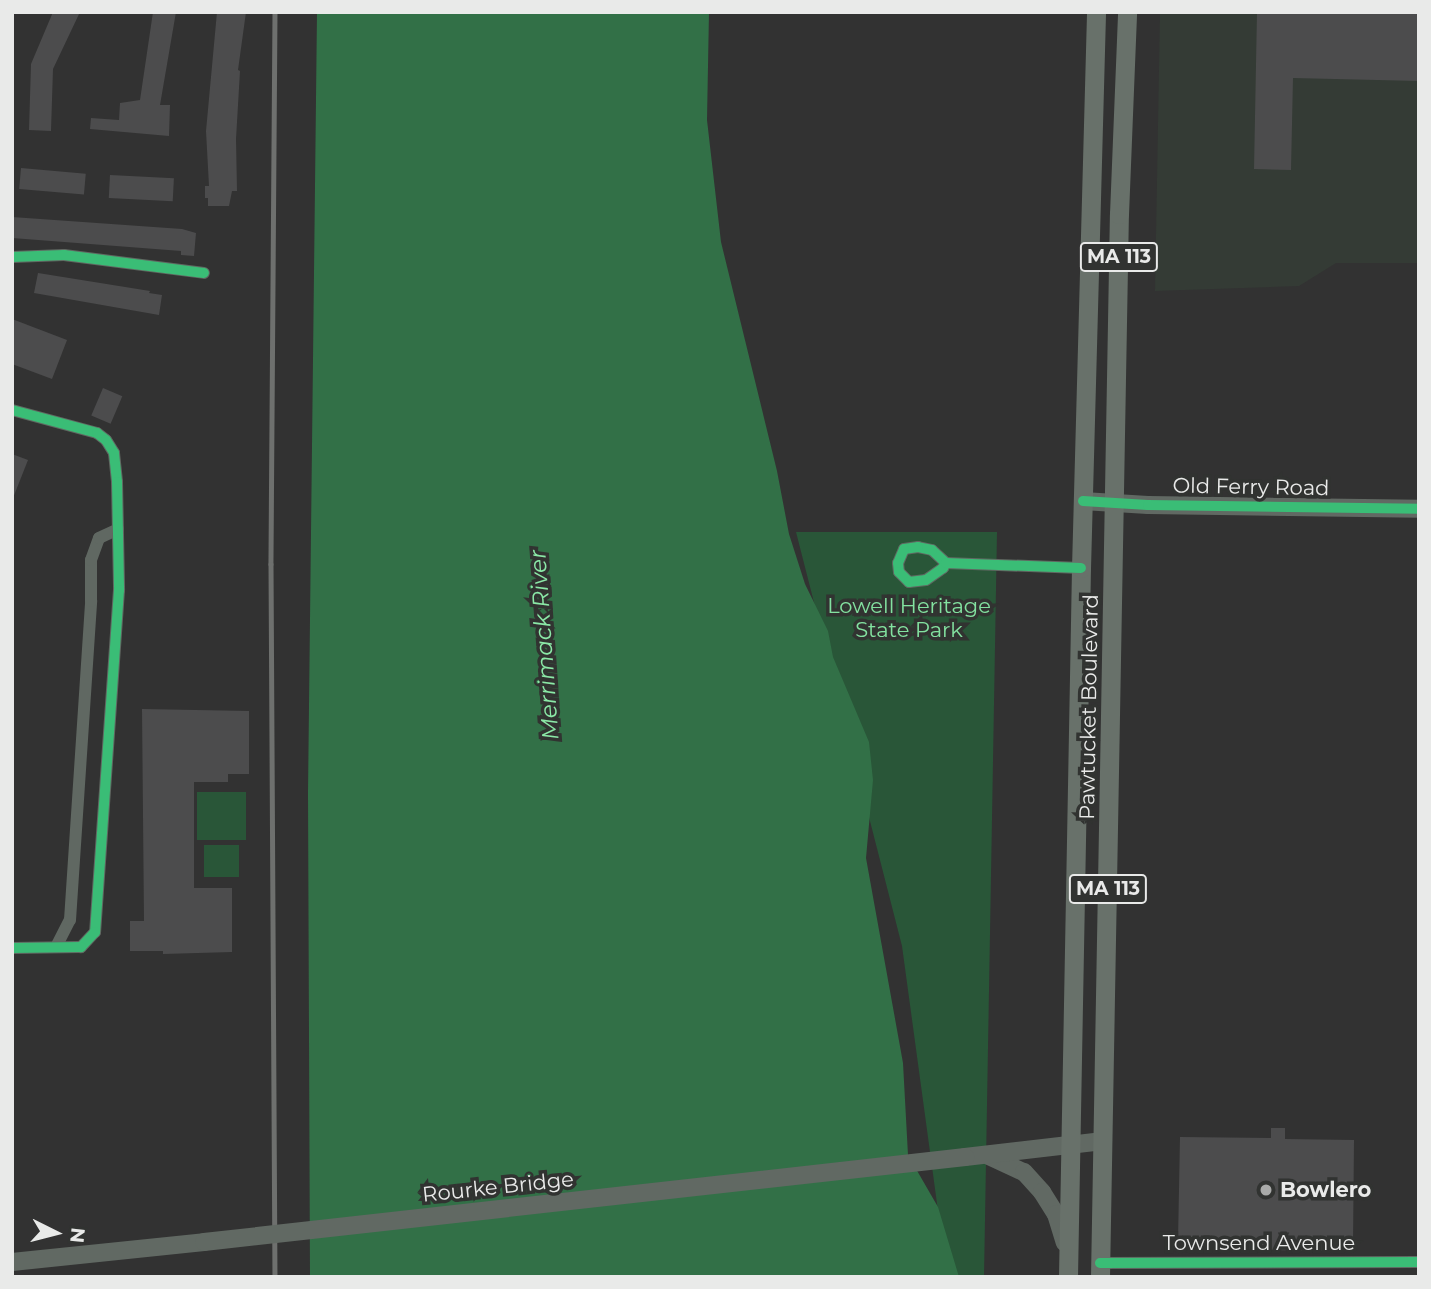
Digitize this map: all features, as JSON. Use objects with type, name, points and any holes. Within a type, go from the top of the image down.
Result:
[{"type":"main road","name":"Pawtucket Boulevard","points":[[1068,1277],[1081,568],[1096,12]]},
{"type":"main road","name":"Pawtucket Boulevard","points":[[1100,1270],[1119,214],[1127,12]]},
{"type":"main road","name":"Old Ferry Road","points":[[1083,501],[1148,505],[1419,509]]},
{"type":"main road","name":"Rourke Bridge","points":[[12,1262],[989,1156],[1103,1141]]},
{"type":"main road","name":"Rourke Bridge","points":[[989,1156],[1024,1172],[1056,1214],[1063,1232],[1068,1277]]},
{"type":"street","points":[[12,257],[64,255],[204,273]]},
{"type":"street","points":[[12,410],[97,433],[106,440],[114,453],[119,590],[97,923],[90,941],[81,947],[12,948]]},
{"type":"street","points":[[56,947],[70,920],[92,601],[91,560],[99,538],[118,529]]},
{"type":"street","points":[[946,563],[1081,568]]},
{"type":"street","name":"Townsend Avenue","points":[[1100,1270],[1419,1262]]},
{"type":"shaded area","points":[[1160,12],[1419,12],[1419,263],[1336,263],[1299,286],[1155,291]]},
{"type":"green space","name":"Lowell Heritage State Park","points":[[796,532],[997,532],[984,1277],[947,1277],[902,946]]},
{"type":"green space","points":[[197,792],[246,792],[246,840],[197,840]]},
{"type":"green space","points":[[204,845],[239,845],[239,877],[204,877]]},
{"type":"water","name":"Merrimack River","points":[[317,12],[709,12],[707,120],[721,242],[777,471],[789,534],[805,584],[828,631],[833,657],[869,742],[873,780],[866,858],[903,1063],[908,1155],[938,1207],[959,1277],[310,1277],[308,793]]},
{"type":"building","points":[[53,12],[80,12],[53,69],[51,131],[29,130],[31,64]]},
{"type":"building","points":[[153,12],[176,12],[160,105],[170,105],[169,136],[90,129],[91,118],[119,120],[120,103],[140,100]]},
{"type":"building","points":[[217,12],[246,12],[238,70],[237,191],[232,191],[229,206],[208,206],[208,198],[205,198],[205,186],[209,186],[206,131]]},
{"type":"building","points":[[1257,12],[1419,12],[1419,81],[1293,78],[1291,170],[1254,169]]},
{"type":"building","points":[[21,168],[86,174],[84,195],[19,189]]},
{"type":"building","points":[[110,175],[174,178],[173,201],[109,198]]},
{"type":"building","points":[[12,217],[182,229],[196,233],[194,256],[181,255],[181,251],[12,238]]},
{"type":"building","points":[[38,273],[162,295],[159,315],[34,293]]},
{"type":"building","points":[[12,319],[67,340],[52,379],[12,364]]},
{"type":"building","points":[[103,388],[122,396],[111,424],[91,416]]},
{"type":"building","points":[[12,454],[28,460],[13,498],[12,497]]},
{"type":"building","points":[[142,709],[249,711],[249,774],[228,774],[228,782],[194,782],[194,888],[232,888],[232,952],[163,954],[163,951],[130,951],[130,921],[144,921]]},
{"type":"building","name":"Bowlero","points":[[1271,1128],[1285,1128],[1285,1139],[1354,1140],[1353,1245],[1322,1245],[1322,1251],[1215,1249],[1215,1242],[1178,1241],[1180,1137],[1271,1138]]},
{"type":"railway","points":[[275,12],[271,564],[275,1277]]},
{"type":"cycle path","points":[[12,257],[64,255],[204,273]]},
{"type":"cycle path","points":[[12,410],[97,433],[106,440],[114,453],[119,590],[95,932],[81,947],[12,948]]},
{"type":"cycle path","points":[[1083,501],[1148,505],[1419,509]]},
{"type":"cycle path","points":[[946,563],[932,550],[918,547],[904,549],[898,563],[899,572],[909,582],[926,580],[946,563],[1081,568]]},
{"type":"cycle path","points":[[1100,1263],[1419,1262]]},
{"type":"place","name":"Bowlero","points":[[1266,1190]]}]
